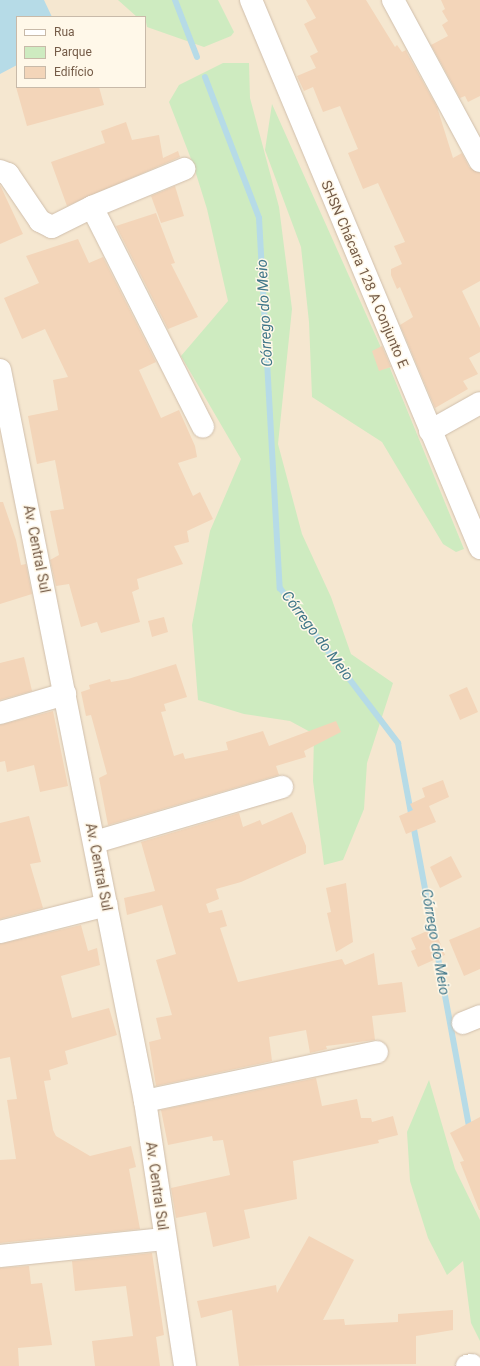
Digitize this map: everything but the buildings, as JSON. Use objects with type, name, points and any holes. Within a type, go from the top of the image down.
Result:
[{"type":"street","name":"SHSN Chácara 128 A Conjunto E","points":[[251,0],[480,548]]},
{"type":"street","points":[[393,0],[480,160]]},
{"type":"street","points":[[0,171],[8,174],[45,226],[52,228],[92,207],[184,169]]},
{"type":"street","points":[[92,207],[203,427]]},
{"type":"street","name":"Av. Central Sul","points":[[0,370],[5,416],[65,694],[145,1100],[185,1366]]},
{"type":"street","points":[[430,430],[480,403]]},
{"type":"street","points":[[0,713],[65,694]]},
{"type":"street","points":[[95,842],[282,787]]},
{"type":"street","points":[[0,932],[107,905]]},
{"type":"street","points":[[145,1100],[377,1052]]},
{"type":"street","points":[[0,1256],[165,1239]]},
{"type":"shaded area","points":[[0,0],[480,0],[480,1366],[0,1366]]},
{"type":"green space","points":[[118,0],[218,0],[234,32],[231,36],[204,47],[147,27],[146,16],[136,16]]},
{"type":"green space","points":[[223,63],[249,63],[250,98],[279,207],[292,309],[278,444],[302,534],[331,597],[351,654],[393,683],[367,763],[364,809],[343,860],[324,865],[313,781],[314,734],[290,721],[244,714],[198,700],[192,625],[210,531],[241,459],[181,356],[228,301],[207,209],[193,164],[169,102],[179,85]]},
{"type":"green space","points":[[272,104],[387,361],[464,549],[456,552],[443,544],[382,442],[312,397],[309,322],[301,247],[265,150]]},
{"type":"green space","points":[[429,1080],[455,1169],[480,1220],[480,1341],[471,1323],[463,1261],[447,1275],[428,1238],[410,1181],[407,1132]]},
{"type":"water","points":[[0,0],[44,0],[52,16],[16,16],[16,66],[0,74]]},
{"type":"waterway","name":"Córrego do Meio","points":[[175,0],[197,57]]},
{"type":"waterway","name":"Córrego do Meio","points":[[205,77],[259,218],[280,588],[398,743],[434,937]]},
{"type":"waterway","name":"Córrego do Meio","points":[[437,952],[470,1131]]}]
